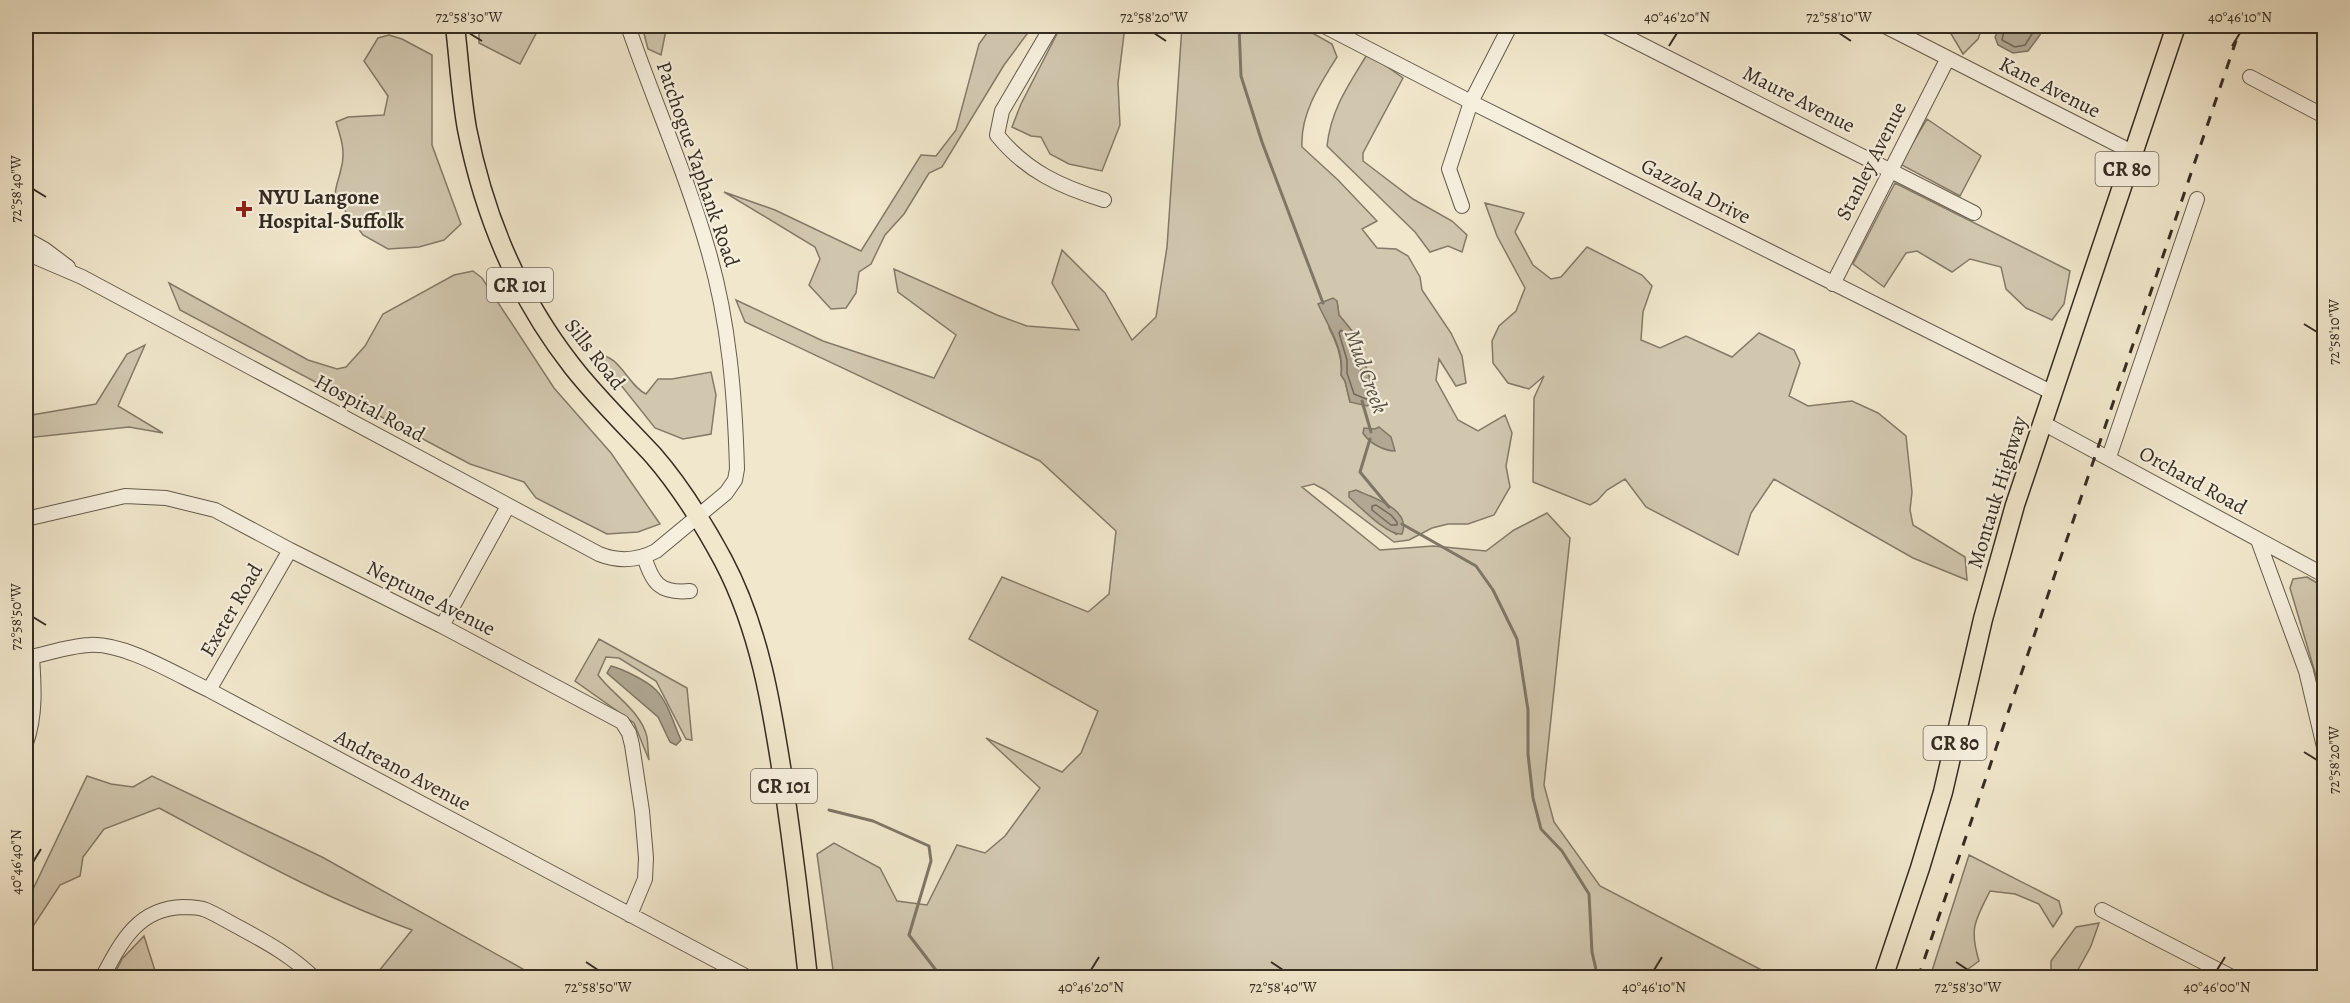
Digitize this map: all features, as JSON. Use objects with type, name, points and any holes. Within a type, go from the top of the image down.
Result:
[{"type":"main road","name":"Sills Road","points":[[455,26],[468,134],[481,185],[505,255],[530,303],[559,349],[594,392],[655,457],[697,516]]},
{"type":"main road","name":"Montauk Highway","points":[[1883,978],[1940,802],[1993,581],[2041,422],[2176,26]]},
{"type":"main road","name":"CR 101","points":[[697,516],[732,580],[758,646],[768,686],[794,853],[808,978]]},
{"type":"street","name":"Patchogue Yaphank Road","points":[[628,26],[688,186],[709,254],[729,353],[736,474],[734,484],[726,493],[697,516]]},
{"type":"street","points":[[1052,26],[1002,111],[997,135],[1011,152],[1047,178],[1069,190],[1104,200]]},
{"type":"street","name":"Gazzola Drive","points":[[1324,26],[2051,392]]},
{"type":"street","points":[[1462,206],[1449,169],[1471,102],[1510,26]]},
{"type":"street","name":"Maure Avenue","points":[[1605,26],[1974,213]]},
{"type":"street","name":"Kane Avenue","points":[[1885,26],[2132,152]]},
{"type":"street","name":"Stanley Avenue","points":[[1833,284],[1948,58]]},
{"type":"street","points":[[2250,77],[2325,116]]},
{"type":"street","points":[[2109,457],[2197,199]]},
{"type":"street","name":"Hospital Road","points":[[26,239],[44,249],[82,277]]},
{"type":"street","name":"Hospital Road","points":[[26,253],[82,277],[508,506],[608,557],[627,560],[644,556],[656,550],[697,516]]},
{"type":"street","name":"Orchard Road","points":[[2041,422],[2325,575]]},
{"type":"street","name":"Neptune Avenue","points":[[26,519],[125,496],[166,498],[215,510],[442,626],[622,722],[629,733],[642,811],[646,858],[645,879],[630,915]]},
{"type":"street","points":[[442,626],[508,506]]},
{"type":"street","points":[[2258,540],[2306,671],[2325,747]]},
{"type":"street","name":"Exeter Road","points":[[209,690],[290,550]]},
{"type":"street","points":[[644,556],[648,570],[656,584],[666,589],[690,591]]},
{"type":"street","name":"Andreano Avenue","points":[[29,657],[88,645],[114,647],[209,690],[749,978]]},
{"type":"street","points":[[26,743],[31,728],[34,693],[29,657]]},
{"type":"street","points":[[102,978],[124,939],[142,921],[156,912],[170,908],[192,907],[205,910],[265,941],[314,978]]},
{"type":"street","points":[[2102,910],[2234,978]]},
{"type":"shaded area","points":[[479,26],[540,26],[520,64],[479,43]]},
{"type":"shaded area","points":[[642,26],[664,26],[666,30],[661,55],[648,49]]},
{"type":"shaded area","points":[[992,26],[1033,26],[1004,65],[942,167],[929,173],[904,214],[885,235],[871,264],[859,272],[856,293],[846,308],[831,309],[809,285],[820,259],[815,247],[724,192],[775,210],[861,251],[921,155],[936,156],[956,130],[979,44]]},
{"type":"shaded area","points":[[1061,26],[1125,26],[1118,83],[1120,125],[1102,171],[1069,164],[1050,154],[1041,137],[1031,136],[1012,127],[1021,104]]},
{"type":"shaded area","points":[[1182,26],[1300,26],[1332,44],[1337,57],[1312,100],[1304,123],[1302,147],[1377,221],[1362,229],[1377,248],[1396,249],[1408,256],[1420,277],[1422,290],[1451,333],[1462,356],[1466,383],[1456,386],[1439,359],[1436,380],[1458,420],[1478,431],[1505,415],[1512,433],[1506,466],[1510,487],[1494,515],[1468,524],[1448,524],[1432,528],[1409,540],[1394,542],[1325,490],[1314,484],[1302,487],[1380,550],[1433,546],[1486,551],[1514,530],[1547,513],[1570,538],[1544,785],[1554,822],[1600,886],[1775,977],[834,977],[817,854],[834,843],[880,868],[897,901],[927,905],[957,845],[985,853],[1005,836],[1040,788],[986,738],[1062,772],[1081,753],[1098,711],[969,639],[1002,577],[1088,612],[1109,594],[1116,531],[1040,461],[745,322],[736,300],[823,341],[934,378],[956,335],[898,292],[894,269],[1027,326],[1079,330],[1052,283],[1062,250],[1105,293],[1132,340],[1156,317],[1167,247]],"holes":[[[1337,301],[1339,315],[1357,337],[1374,393],[1350,402],[1345,381],[1341,375],[1339,351],[1329,328]],[[1370,496],[1379,500],[1397,535],[1374,519]]]},
{"type":"shaded area","points":[[1951,26],[1983,26],[1978,39],[1963,54],[1950,32]]},
{"type":"shaded area","points":[[389,35],[402,39],[432,55],[432,145],[461,224],[444,240],[419,247],[388,249],[363,235],[335,197],[343,157],[336,122],[348,117],[384,115],[388,96],[364,61],[378,38]]},
{"type":"shaded area","points":[[1368,53],[1403,78],[1363,153],[1363,161],[1413,199],[1452,221],[1467,235],[1462,252],[1448,246],[1430,252],[1415,232],[1327,146],[1337,108]]},
{"type":"shaded area","points":[[1927,119],[1981,156],[1960,196],[1900,164]]},
{"type":"shaded area","points":[[1895,183],[2070,271],[2064,304],[2052,320],[2026,308],[2006,289],[2001,267],[1970,259],[1952,272],[1917,251],[1906,253],[1884,287],[1853,264]]},
{"type":"shaded area","points":[[1485,203],[1524,213],[1515,232],[1533,265],[1551,279],[1561,277],[1587,247],[1642,275],[1652,286],[1643,312],[1641,340],[1660,348],[1686,336],[1732,357],[1759,333],[1794,350],[1800,363],[1789,396],[1808,406],[1852,401],[1878,413],[1906,436],[1912,492],[1910,510],[1913,525],[1965,557],[1967,580],[1913,558],[1774,479],[1751,513],[1738,555],[1646,507],[1625,479],[1607,490],[1590,505],[1533,482],[1534,398],[1544,376],[1529,389],[1508,383],[1493,363],[1492,341],[1499,326],[1516,311],[1525,288],[1497,236]]},
{"type":"shaded area","points":[[473,271],[482,278],[554,388],[611,453],[660,524],[638,532],[607,534],[536,498],[524,482],[470,464],[180,310],[169,283],[308,360],[337,369],[346,367],[365,346],[383,314],[454,275]]},
{"type":"shaded area","points":[[145,345],[118,406],[163,433],[129,427],[26,438],[26,416],[96,404],[127,354]]},
{"type":"shaded area","points":[[597,355],[612,360],[646,394],[658,379],[672,379],[711,372],[716,395],[711,434],[683,439],[655,428]]},
{"type":"shaded area","points":[[2307,577],[2324,587],[2324,703],[2290,588],[2293,579]]},
{"type":"shaded area","points":[[599,639],[687,688],[692,740],[686,739],[656,681],[619,658],[606,657],[598,675],[639,719],[647,737],[649,760],[634,723],[575,681]]},
{"type":"shaded area","points":[[87,776],[111,784],[133,787],[152,776],[322,857],[523,969],[520,977],[374,977],[412,930],[315,889],[159,808],[104,829],[83,857],[80,876],[60,885],[26,937],[26,904]]},
{"type":"shaded area","points":[[1969,855],[2059,901],[2062,913],[2053,927],[2039,904],[2015,894],[1990,891],[1975,925],[1974,940],[1979,961],[1957,977],[1930,977]]},
{"type":"shaded area","points":[[2099,923],[2091,946],[2074,977],[2051,977],[2051,961],[2076,927]]},
{"type":"shaded area","points":[[144,936],[157,977],[113,977],[122,959]]},
{"type":"water","points":[[2000,26],[2043,26],[2040,35],[2028,51],[2013,53],[1998,45],[1995,37]]},
{"type":"water","points":[[1333,298],[1337,301],[1339,315],[1357,337],[1374,393],[1375,400],[1367,406],[1350,402],[1345,381],[1341,375],[1342,366],[1338,347],[1318,304]]},
{"type":"water","points":[[1379,427],[1391,437],[1395,451],[1377,446],[1363,433],[1364,428]]},
{"type":"water","points":[[1356,490],[1381,501],[1396,511],[1404,525],[1402,534],[1382,526],[1349,497],[1349,492]]},
{"type":"water","points":[[611,666],[641,679],[660,695],[681,740],[676,745],[670,742],[658,717],[607,673]]},
{"type":"waterway","name":"Mud Creek","points":[[1239,26],[1241,76],[1262,142],[1323,303]]},
{"type":"waterway","name":"Mud Creek","points":[[1362,401],[1371,432]]},
{"type":"waterway","name":"Mud Creek","points":[[1370,439],[1360,472],[1389,507]]},
{"type":"waterway","name":"Mud Creek","points":[[1402,524],[1476,566],[1493,590],[1517,639],[1528,710],[1528,754],[1533,798],[1541,829],[1562,851],[1589,894],[1592,952],[1598,978]]},
{"type":"waterway","points":[[829,810],[873,821],[929,846],[931,861],[909,935],[942,978]]},
{"type":"railway","points":[[1918,978],[2241,26]]},
{"type":"place","name":"NYU Langone Hospital-Suffolk","points":[[244,209]]}]
